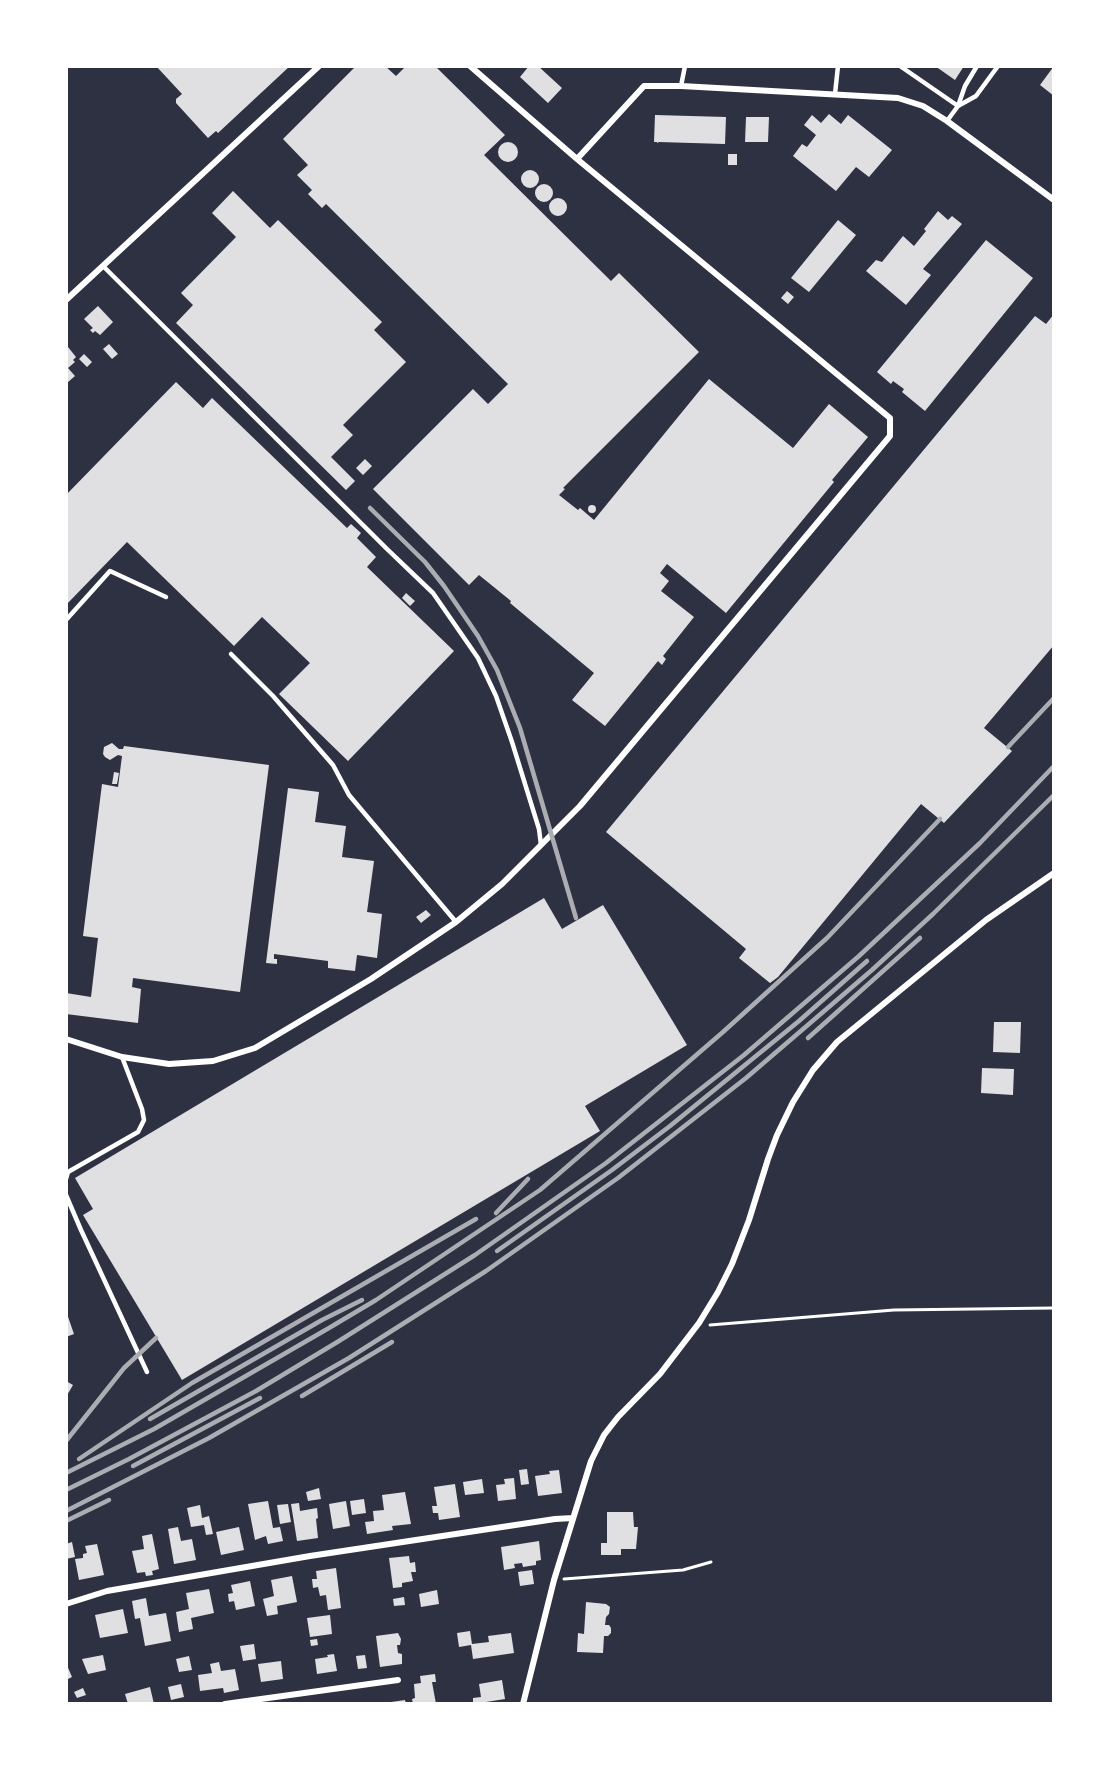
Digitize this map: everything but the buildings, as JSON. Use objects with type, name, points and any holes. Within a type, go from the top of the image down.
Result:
[{"type":"street","points":[[66,300],[319,66]]},
{"type":"street","points":[[66,1039],[122,1057],[169,1065],[213,1061],[255,1048],[371,979],[456,922],[502,884],[580,806],[890,436],[890,418],[577,159],[470,66]]},
{"type":"street","points":[[577,159],[644,86],[898,98],[923,106],[947,121],[1054,200]]},
{"type":"street","points":[[523,1704],[554,1580],[591,1461],[604,1435],[618,1417],[660,1374],[699,1323],[718,1292],[749,1220],[777,1135],[793,1102],[813,1070],[837,1042],[986,921],[1054,873]]},
{"type":"street","points":[[66,1604],[107,1591],[310,1556],[573,1518]]},
{"type":"street","points":[[225,1704],[398,1680]]},
{"type":"lane","points":[[681,86],[685,66]]},
{"type":"lane","points":[[835,94],[838,66]]},
{"type":"lane","points":[[900,66],[958,106]]},
{"type":"lane","points":[[947,121],[958,106],[965,86],[977,66]]},
{"type":"lane","points":[[958,106],[976,96],[998,66]]},
{"type":"lane","points":[[103,266],[433,593],[478,658],[496,696],[539,829],[541,845]]},
{"type":"lane","points":[[66,620],[110,571],[166,597]]},
{"type":"lane","points":[[231,654],[273,696],[333,765],[349,795],[456,922]]},
{"type":"lane","points":[[66,1179],[68,1172],[138,1132],[144,1120],[122,1057]]},
{"type":"lane","points":[[66,1196],[147,1372]]},
{"type":"path","points":[[699,1323],[714,1325],[894,1310],[1054,1308]]},
{"type":"path","points":[[554,1580],[683,1570],[711,1562]]},
{"type":"railway","points":[[370,508],[425,562],[444,586],[478,636],[497,670],[520,728],[576,918]]},
{"type":"railway","points":[[1008,747],[1054,698]]},
{"type":"railway","points":[[66,1490],[256,1391],[339,1341],[475,1255],[606,1163],[744,1055],[859,956],[980,843],[1054,766]]},
{"type":"railway","points":[[66,1511],[209,1438],[349,1358],[486,1271],[618,1178],[746,1078],[872,970],[933,914],[1054,795]]},
{"type":"railway","points":[[66,1473],[154,1429],[376,1300],[540,1190],[723,1032],[827,938],[940,819]]},
{"type":"railway","points":[[808,1038],[920,938]]},
{"type":"railway","points":[[497,1251],[670,1126],[799,1021],[867,961]]},
{"type":"railway","points":[[496,1213],[528,1179]]},
{"type":"railway","points":[[79,1459],[192,1383],[476,1219]]},
{"type":"railway","points":[[150,1419],[322,1320],[362,1300]]},
{"type":"railway","points":[[66,1441],[124,1368],[156,1338]]},
{"type":"railway","points":[[302,1396],[392,1342]]},
{"type":"railway","points":[[133,1466],[260,1398]]},
{"type":"railway","points":[[66,1521],[109,1500]]}]
